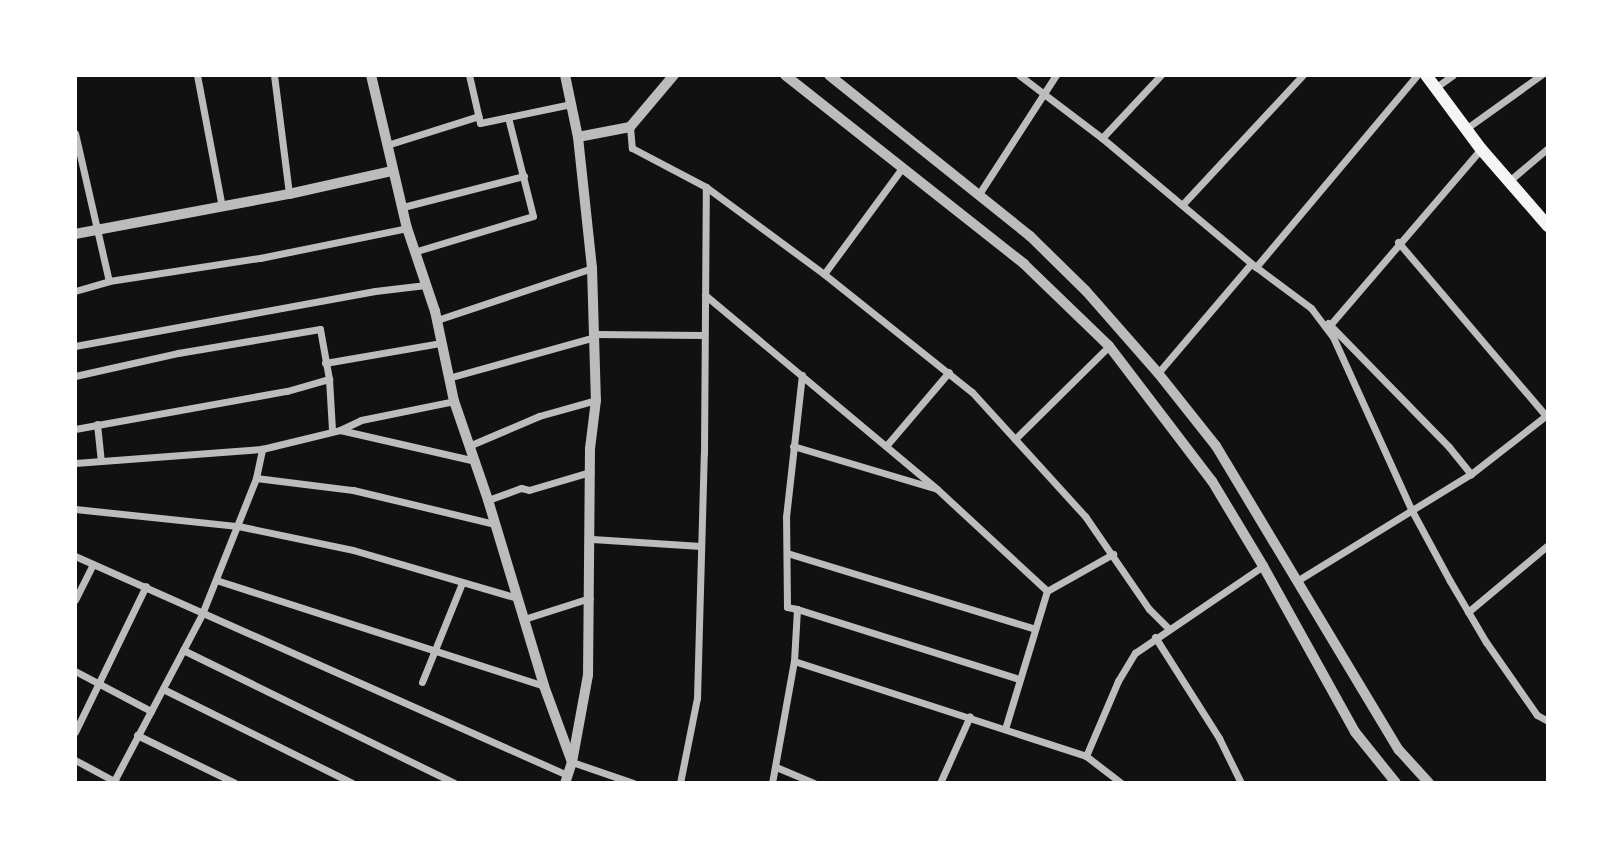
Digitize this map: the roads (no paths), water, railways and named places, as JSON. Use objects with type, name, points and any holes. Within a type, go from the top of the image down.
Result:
[{"type":"main road","points":[[1426,75],[1481,149],[1548,226]]},
{"type":"street","points":[[197,75],[222,207]]},
{"type":"street","points":[[274,75],[289,194]]},
{"type":"street","points":[[371,75],[407,228],[437,320],[454,401],[471,444],[544,686],[572,762]]},
{"type":"street","points":[[469,75],[480,123],[571,104]]},
{"type":"street","points":[[75,556],[566,779],[572,762],[589,675],[592,539],[590,472],[596,400],[592,268],[578,137],[565,75]]},
{"type":"street","points":[[578,137],[630,127],[674,75]]},
{"type":"street","points":[[785,75],[1024,264],[1109,346],[1212,481],[1263,566],[1355,732],[1396,783]]},
{"type":"street","points":[[829,75],[1030,236],[1086,291],[1158,373],[1216,446],[1300,579],[1393,740],[1429,783]]},
{"type":"street","points":[[1019,75],[1102,138],[1253,266],[1311,308],[1448,447],[1471,474]]},
{"type":"street","points":[[979,194],[1056,75]]},
{"type":"street","points":[[1102,138],[1161,75]]},
{"type":"street","points":[[1182,205],[1303,75]]},
{"type":"street","points":[[1158,373],[1417,75]]},
{"type":"street","points":[[1435,88],[1453,75]]},
{"type":"street","points":[[1467,128],[1541,75]]},
{"type":"street","points":[[387,145],[479,116]]},
{"type":"street","points":[[416,251],[533,216],[508,117]]},
{"type":"street","points":[[630,127],[632,148],[706,187],[824,274],[949,372],[1085,516],[1149,609],[1169,629]]},
{"type":"street","points":[[75,133],[79,161],[109,281]]},
{"type":"street","points":[[1509,181],[1548,148]]},
{"type":"street","points":[[1330,325],[1481,149]]},
{"type":"street","points":[[824,274],[903,167]]},
{"type":"street","points":[[75,234],[289,194],[392,171]]},
{"type":"street","points":[[403,207],[524,176]]},
{"type":"street","points":[[680,783],[697,698],[706,187]]},
{"type":"street","points":[[75,291],[109,281],[284,253],[407,228]]},
{"type":"street","points":[[1300,579],[1471,474],[1547,415],[1398,243]]},
{"type":"street","points":[[437,320],[592,268]]},
{"type":"street","points":[[75,346],[310,303],[426,285]]},
{"type":"street","points":[[705,295],[937,489],[1047,591]]},
{"type":"street","points":[[1311,308],[1333,337],[1411,509],[1468,612],[1537,715],[1548,721]]},
{"type":"street","points":[[75,376],[178,354],[320,329],[336,430]]},
{"type":"street","points":[[448,379],[595,335],[703,335]]},
{"type":"street","points":[[326,363],[441,343]]},
{"type":"street","points":[[1015,439],[1109,346]]},
{"type":"street","points":[[886,446],[949,372]]},
{"type":"street","points":[[802,375],[786,517],[787,607],[1018,679]]},
{"type":"street","points":[[75,429],[287,391],[329,379]]},
{"type":"street","points":[[471,444],[515,425],[596,400]]},
{"type":"street","points":[[75,463],[262,449],[336,430],[360,420],[454,401]]},
{"type":"street","points":[[97,424],[101,461]]},
{"type":"street","points":[[336,430],[476,461]]},
{"type":"street","points":[[793,446],[937,489]]},
{"type":"street","points":[[75,761],[114,782],[202,614],[256,478],[262,449]]},
{"type":"street","points":[[488,500],[521,488],[529,490],[590,472]]},
{"type":"street","points":[[256,478],[353,490],[495,524]]},
{"type":"street","points":[[75,509],[238,526],[352,550],[517,598]]},
{"type":"street","points":[[592,539],[701,545]]},
{"type":"street","points":[[1468,612],[1548,545]]},
{"type":"street","points":[[786,552],[1033,628]]},
{"type":"street","points":[[1005,729],[1033,628],[1047,591],[1113,554]]},
{"type":"street","points":[[75,600],[93,564]]},
{"type":"street","points":[[1086,756],[1118,681],[1135,653],[1154,637],[1263,566]]},
{"type":"street","points":[[216,580],[544,686]]},
{"type":"street","points":[[422,682],[432,650],[462,583]]},
{"type":"street","points":[[75,732],[146,586]]},
{"type":"street","points":[[524,620],[590,598]]},
{"type":"street","points":[[772,783],[794,661],[797,609]]},
{"type":"street","points":[[1154,637],[1219,738],[1241,783]]},
{"type":"street","points":[[183,650],[454,783]]},
{"type":"street","points":[[794,661],[970,716],[1086,756],[1121,783]]},
{"type":"street","points":[[75,670],[151,711]]},
{"type":"street","points":[[163,690],[352,783]]},
{"type":"street","points":[[940,783],[970,716]]},
{"type":"street","points":[[138,735],[235,783]]},
{"type":"street","points":[[572,762],[633,783]]},
{"type":"street","points":[[776,767],[814,783]]}]
